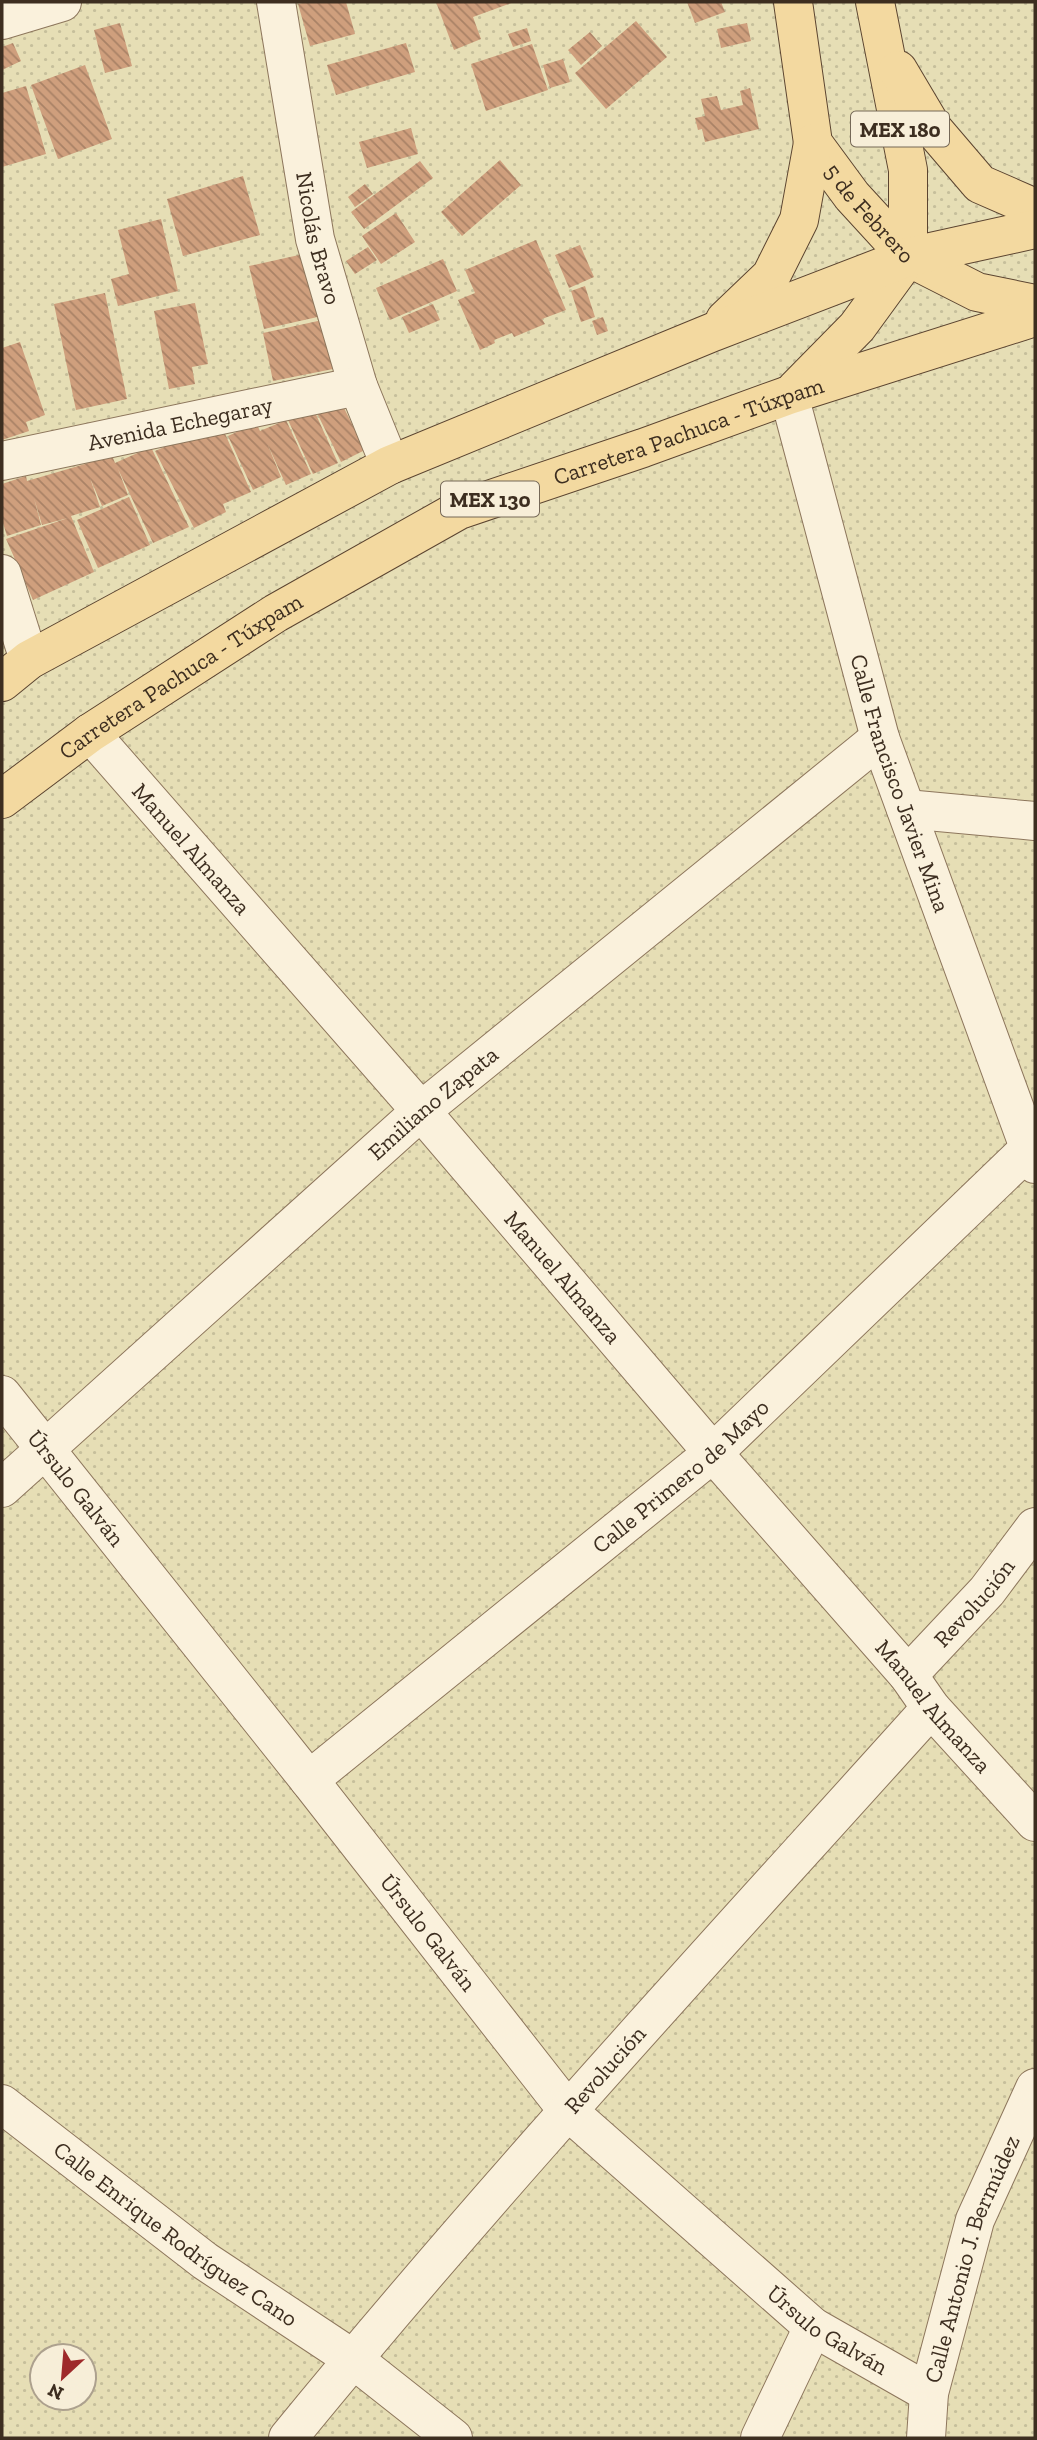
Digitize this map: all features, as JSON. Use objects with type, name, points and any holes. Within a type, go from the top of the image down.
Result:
[{"type":"main road","name":"5 de Febrero","points":[[793,2],[813,143],[852,196],[908,257]]},
{"type":"main road","name":"5 de Febrero","points":[[874,2],[908,170],[908,257]]},
{"type":"main road","points":[[884,45],[933,129],[980,184],[1035,208]]},
{"type":"main road","points":[[713,332],[771,276],[799,220],[813,143]]},
{"type":"main road","points":[[15,671],[390,466],[713,332],[908,257],[1035,229]]},
{"type":"main road","points":[[908,257],[977,292],[1035,304]]},
{"type":"main road","points":[[789,396],[857,327],[908,257]]},
{"type":"main road","name":"Carretera Pachuca - Túxpam","points":[[2,799],[90,733],[275,613],[459,510],[789,396],[1035,317]]},
{"type":"street","points":[[2,20],[62,2]]},
{"type":"street","name":"Nicolás Bravo","points":[[276,2],[315,239],[358,386],[390,466]]},
{"type":"street","name":"Avenida Echegaray","points":[[2,460],[358,386]]},
{"type":"street","name":"Calle Francisco Javier Mina","points":[[789,396],[880,737],[1033,1156]]},
{"type":"street","points":[[2,574],[15,671]]},
{"type":"street","name":"Manuel Almanza","points":[[90,733],[908,1675],[931,1708],[1035,1822]]},
{"type":"street","name":"Emiliano Zapata","points":[[2,1488],[421,1111],[880,737]]},
{"type":"street","points":[[906,809],[1035,821]]},
{"type":"street","name":"Calle Primero de Mayo","points":[[309,1780],[713,1453],[1033,1156]]},
{"type":"street","name":"Úrsulo Galván","points":[[2,1395],[568,2111],[813,2327],[929,2393]]},
{"type":"street","name":"Revolución","points":[[908,1675],[987,1591],[1035,1527]]},
{"type":"street","name":"Revolución","points":[[288,2438],[568,2111],[931,1708]]},
{"type":"street","name":"Calle Antonio J. Bermúdez","points":[[926,2438],[929,2393],[975,2220],[1035,2088]]},
{"type":"street","name":"Calle Enrique Rodríguez Cano","points":[[2,2104],[205,2261],[353,2359],[453,2438]]},
{"type":"street","points":[[760,2438],[813,2327]]},
{"type":"shaded area","points":[[2,2],[1035,2],[1035,2438],[2,2438]]},
{"type":"building","points":[[346,2],[355,34],[310,46],[298,4]]},
{"type":"building","points":[[436,2],[514,2],[473,17],[481,39],[454,50]]},
{"type":"building","points":[[687,2],[721,2],[725,12],[695,23]]},
{"type":"building","points":[[636,21],[667,57],[606,109],[575,73]]},
{"type":"building","points":[[120,23],[132,66],[105,73],[94,30]]},
{"type":"building","points":[[747,23],[751,41],[721,48],[717,29]]},
{"type":"building","points":[[527,28],[531,41],[513,47],[508,34]]},
{"type":"building","points":[[590,32],[602,46],[581,65],[568,50]]},
{"type":"building","points":[[13,43],[21,61],[2,70],[2,47]]},
{"type":"building","points":[[406,43],[415,72],[336,95],[327,65]]},
{"type":"building","points":[[532,44],[548,90],[486,111],[471,64]]},
{"type":"building","points":[[563,59],[570,82],[550,88],[543,65]]},
{"type":"building","points":[[85,65],[112,139],[58,159],[31,85]]},
{"type":"building","points":[[26,86],[46,154],[2,167],[2,93]]},
{"type":"building","points":[[750,88],[759,129],[705,142],[702,129],[698,130],[695,118],[705,116],[701,99],[717,96],[721,110],[743,105],[740,91]]},
{"type":"building","points":[[411,128],[418,154],[367,168],[359,142]]},
{"type":"building","points":[[500,160],[521,185],[462,236],[441,212]]},
{"type":"building","points":[[420,161],[433,178],[364,229],[351,212]]},
{"type":"building","points":[[243,176],[260,235],[183,256],[167,199]]},
{"type":"building","points":[[365,184],[373,194],[355,207],[348,197]]},
{"type":"building","points":[[396,213],[415,242],[381,264],[362,236]]},
{"type":"building","points":[[161,219],[178,291],[118,306],[111,279],[129,274],[118,230]]},
{"type":"building","points":[[536,240],[566,310],[542,319],[545,324],[514,337],[512,333],[494,340],[495,343],[480,350],[458,300],[475,293],[465,270]]},
{"type":"building","points":[[580,245],[594,277],[569,288],[555,255]]},
{"type":"building","points":[[368,247],[377,260],[355,274],[346,261]]},
{"type":"building","points":[[308,253],[322,316],[264,329],[249,266]]},
{"type":"building","points":[[443,259],[457,291],[390,320],[376,288]]},
{"type":"building","points":[[585,286],[595,317],[581,322],[571,291]]},
{"type":"building","points":[[105,293],[127,399],[76,410],[54,304]]},
{"type":"building","points":[[195,303],[208,364],[192,367],[195,384],[169,389],[154,311]]},
{"type":"building","points":[[433,304],[440,320],[409,333],[402,317]]},
{"type":"building","points":[[603,317],[608,331],[597,335],[592,321]]},
{"type":"building","points":[[327,319],[338,368],[273,381],[263,333]]},
{"type":"building","points":[[20,342],[45,415],[26,422],[29,431],[2,440],[2,348]]},
{"type":"building","points":[[340,400],[365,450],[341,462],[316,411]]},
{"type":"building","points":[[313,408],[338,463],[313,474],[288,420]]},
{"type":"building","points":[[286,420],[311,474],[286,485],[267,443],[281,477],[253,490],[228,436],[256,423],[260,431]]},
{"type":"building","points":[[222,427],[251,492],[223,504],[226,512],[194,528],[155,451],[192,435]]},
{"type":"building","points":[[151,447],[189,527],[153,543],[118,469],[128,495],[102,506],[90,478],[100,507],[71,516],[94,572],[33,600],[6,539],[68,518],[42,525],[34,498],[41,525],[7,536],[2,520],[2,484],[26,476],[27,481],[85,464],[111,453],[115,463]]},
{"type":"building","points":[[129,497],[150,545],[98,568],[77,520]]}]
